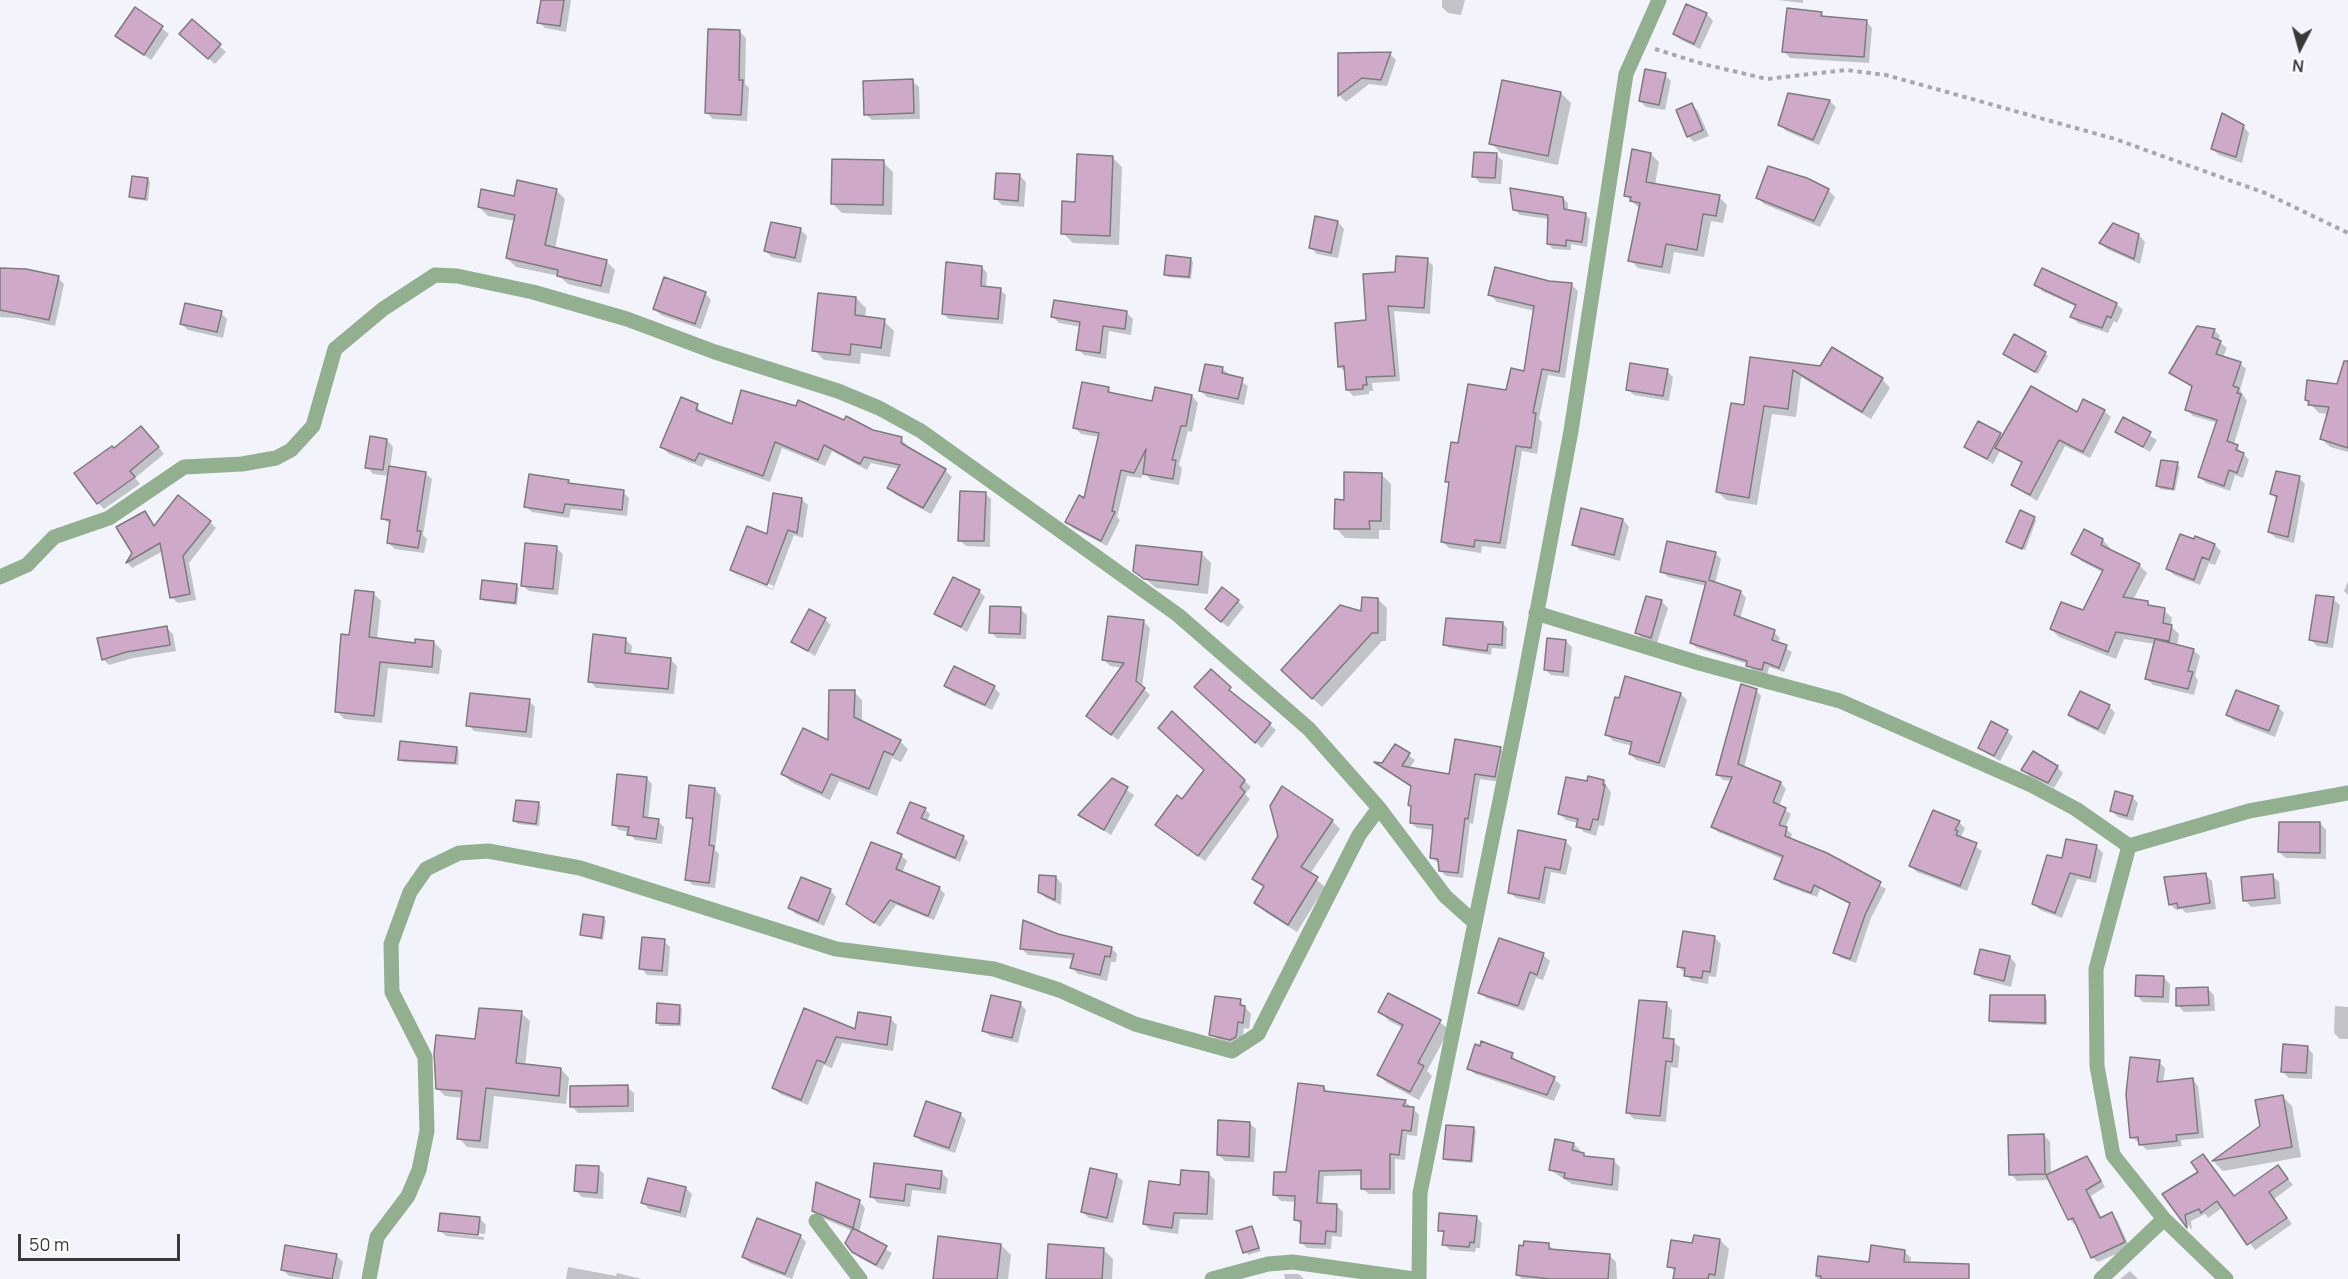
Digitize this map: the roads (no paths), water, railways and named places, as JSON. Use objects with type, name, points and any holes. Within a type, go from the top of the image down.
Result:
[{"type":"street","points":[[1419,1279],[1420,1193],[1571,431],[1626,74],[1659,0]]},
{"type":"street","points":[[0,577],[27,565],[54,537],[109,518],[184,467],[242,464],[276,458],[291,450],[313,426],[335,349],[383,309],[435,275],[457,276],[533,292],[627,318],[715,352],[838,391],[879,408],[921,431],[1178,615],[1309,729],[1379,808],[1445,896],[1475,923]]},
{"type":"street","points":[[1536,613],[1699,663],[1840,701],[2031,785],[2076,809],[2129,846]]},
{"type":"street","points":[[2129,846],[2249,811],[2348,793]]},
{"type":"street","points":[[369,1279],[376,1237],[408,1196],[419,1170],[427,1131],[425,1056],[392,992],[391,944],[410,892],[426,869],[459,853],[488,850],[580,868],[836,949],[994,969],[1059,990],[1135,1024],[1232,1051],[1258,1034],[1359,835],[1379,808]]},
{"type":"street","points":[[2129,846],[2096,969],[2097,1065],[2113,1155],[2164,1219],[2226,1279]]},
{"type":"street","points":[[2101,1279],[2164,1219]]},
{"type":"street","points":[[816,1221],[860,1279]]},
{"type":"street","points":[[1212,1279],[1268,1264],[1293,1262],[1414,1279]]}]
